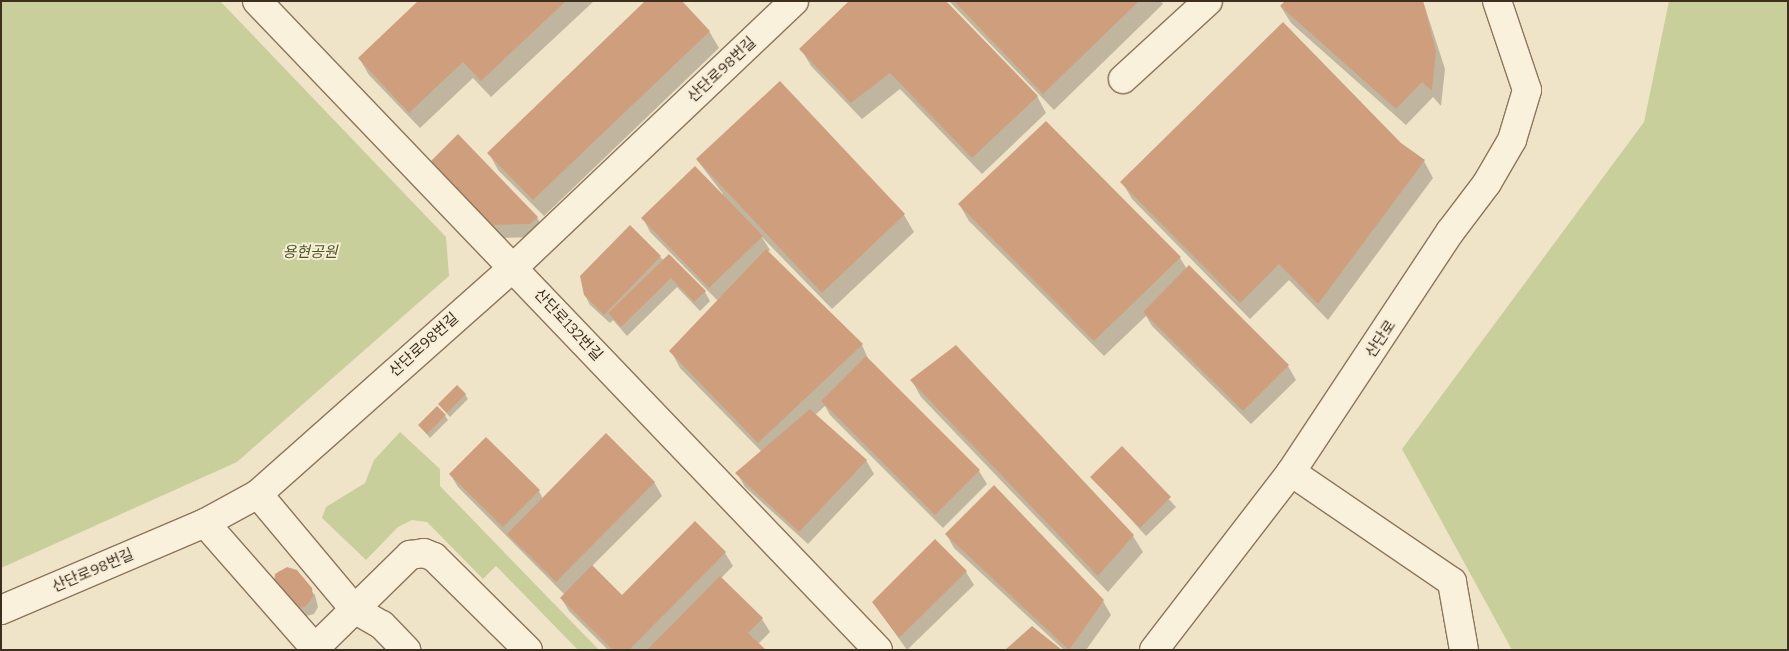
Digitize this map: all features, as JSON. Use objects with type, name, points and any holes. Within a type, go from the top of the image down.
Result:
[{"type":"lane","name":"산단로98번길","points":[[1,610],[205,523],[258,494],[514,267],[794,1]]},
{"type":"lane","points":[[1123,79],[1208,1]]},
{"type":"lane","name":"산단로","points":[[1154,650],[1291,472],[1450,232],[1487,184],[1512,140],[1527,90],[1497,1]]},
{"type":"lane","name":"산단로132번길","points":[[260,2],[878,650]]},
{"type":"lane","points":[[1291,472],[1452,582],[1464,650]]},
{"type":"lane","points":[[258,494],[354,609],[382,625],[406,650]]},
{"type":"lane","points":[[205,523],[314,649],[410,556],[424,553],[434,558],[528,650]]},
{"type":"green space","name":"용현공원","points":[[1,1],[220,1],[446,237],[449,276],[237,462],[1,568]]},
{"type":"green space","points":[[1669,1],[1788,1],[1788,650],[1512,650],[1402,449],[1644,122]]},
{"type":"green space","points":[[400,432],[440,469],[440,486],[599,650],[578,650],[496,566],[483,579],[427,522],[412,520],[398,527],[366,560],[322,518],[326,507],[365,483],[374,460]]},
{"type":"building","points":[[418,1],[566,1],[481,81],[463,62],[409,113],[358,58]]},
{"type":"building","points":[[645,1],[682,1],[710,31],[533,200],[487,153]]},
{"type":"building","points":[[849,1],[946,1],[1038,96],[972,158],[890,73],[851,103],[799,49]]},
{"type":"building","points":[[954,1],[1139,1],[1043,94]]},
{"type":"building","points":[[1285,1],[1423,1],[1436,51],[1432,91],[1422,82],[1396,109],[1280,6]]},
{"type":"building","points":[[1283,22],[1401,143],[1425,160],[1318,304],[1279,264],[1240,303],[1120,182]]},
{"type":"building","points":[[780,81],[905,214],[822,293],[696,159]]},
{"type":"building","points":[[1046,121],[1181,257],[1094,341],[958,204]]},
{"type":"building","points":[[458,134],[538,217],[530,224],[491,225],[430,162]]},
{"type":"building","points":[[695,166],[763,236],[709,288],[641,218]]},
{"type":"building","points":[[630,225],[661,256],[604,315],[584,295],[580,276]]},
{"type":"building","points":[[766,249],[863,344],[758,443],[669,351]]},
{"type":"building","points":[[669,254],[706,291],[694,302],[671,278],[621,327],[608,313]]},
{"type":"building","points":[[1189,265],[1289,365],[1243,411],[1143,312]]},
{"type":"building","points":[[956,345],[1134,535],[1098,576],[910,380]]},
{"type":"building","points":[[866,356],[980,470],[935,515],[821,401]]},
{"type":"building","points":[[457,385],[466,394],[447,413],[438,404]]},
{"type":"building","points":[[437,406],[446,415],[427,434],[418,425]]},
{"type":"building","points":[[810,409],[867,460],[799,532],[735,473]]},
{"type":"building","points":[[606,433],[655,482],[556,582],[507,534]]},
{"type":"building","points":[[486,437],[540,490],[503,527],[449,474]]},
{"type":"building","points":[[1122,446],[1171,497],[1140,528],[1090,477]]},
{"type":"building","points":[[994,485],[1104,600],[1069,650],[945,534]]},
{"type":"building","points":[[695,521],[726,552],[629,650],[613,650],[560,598],[592,565],[622,595]]},
{"type":"building","points":[[935,539],[967,571],[899,638],[872,602]]},
{"type":"building","points":[[287,567],[297,570],[312,588],[313,597],[305,607],[295,608],[274,584],[275,574]]},
{"type":"building","points":[[720,576],[763,618],[748,633],[766,650],[647,650]]},
{"type":"building","points":[[1032,626],[1062,650],[1005,650]]}]
